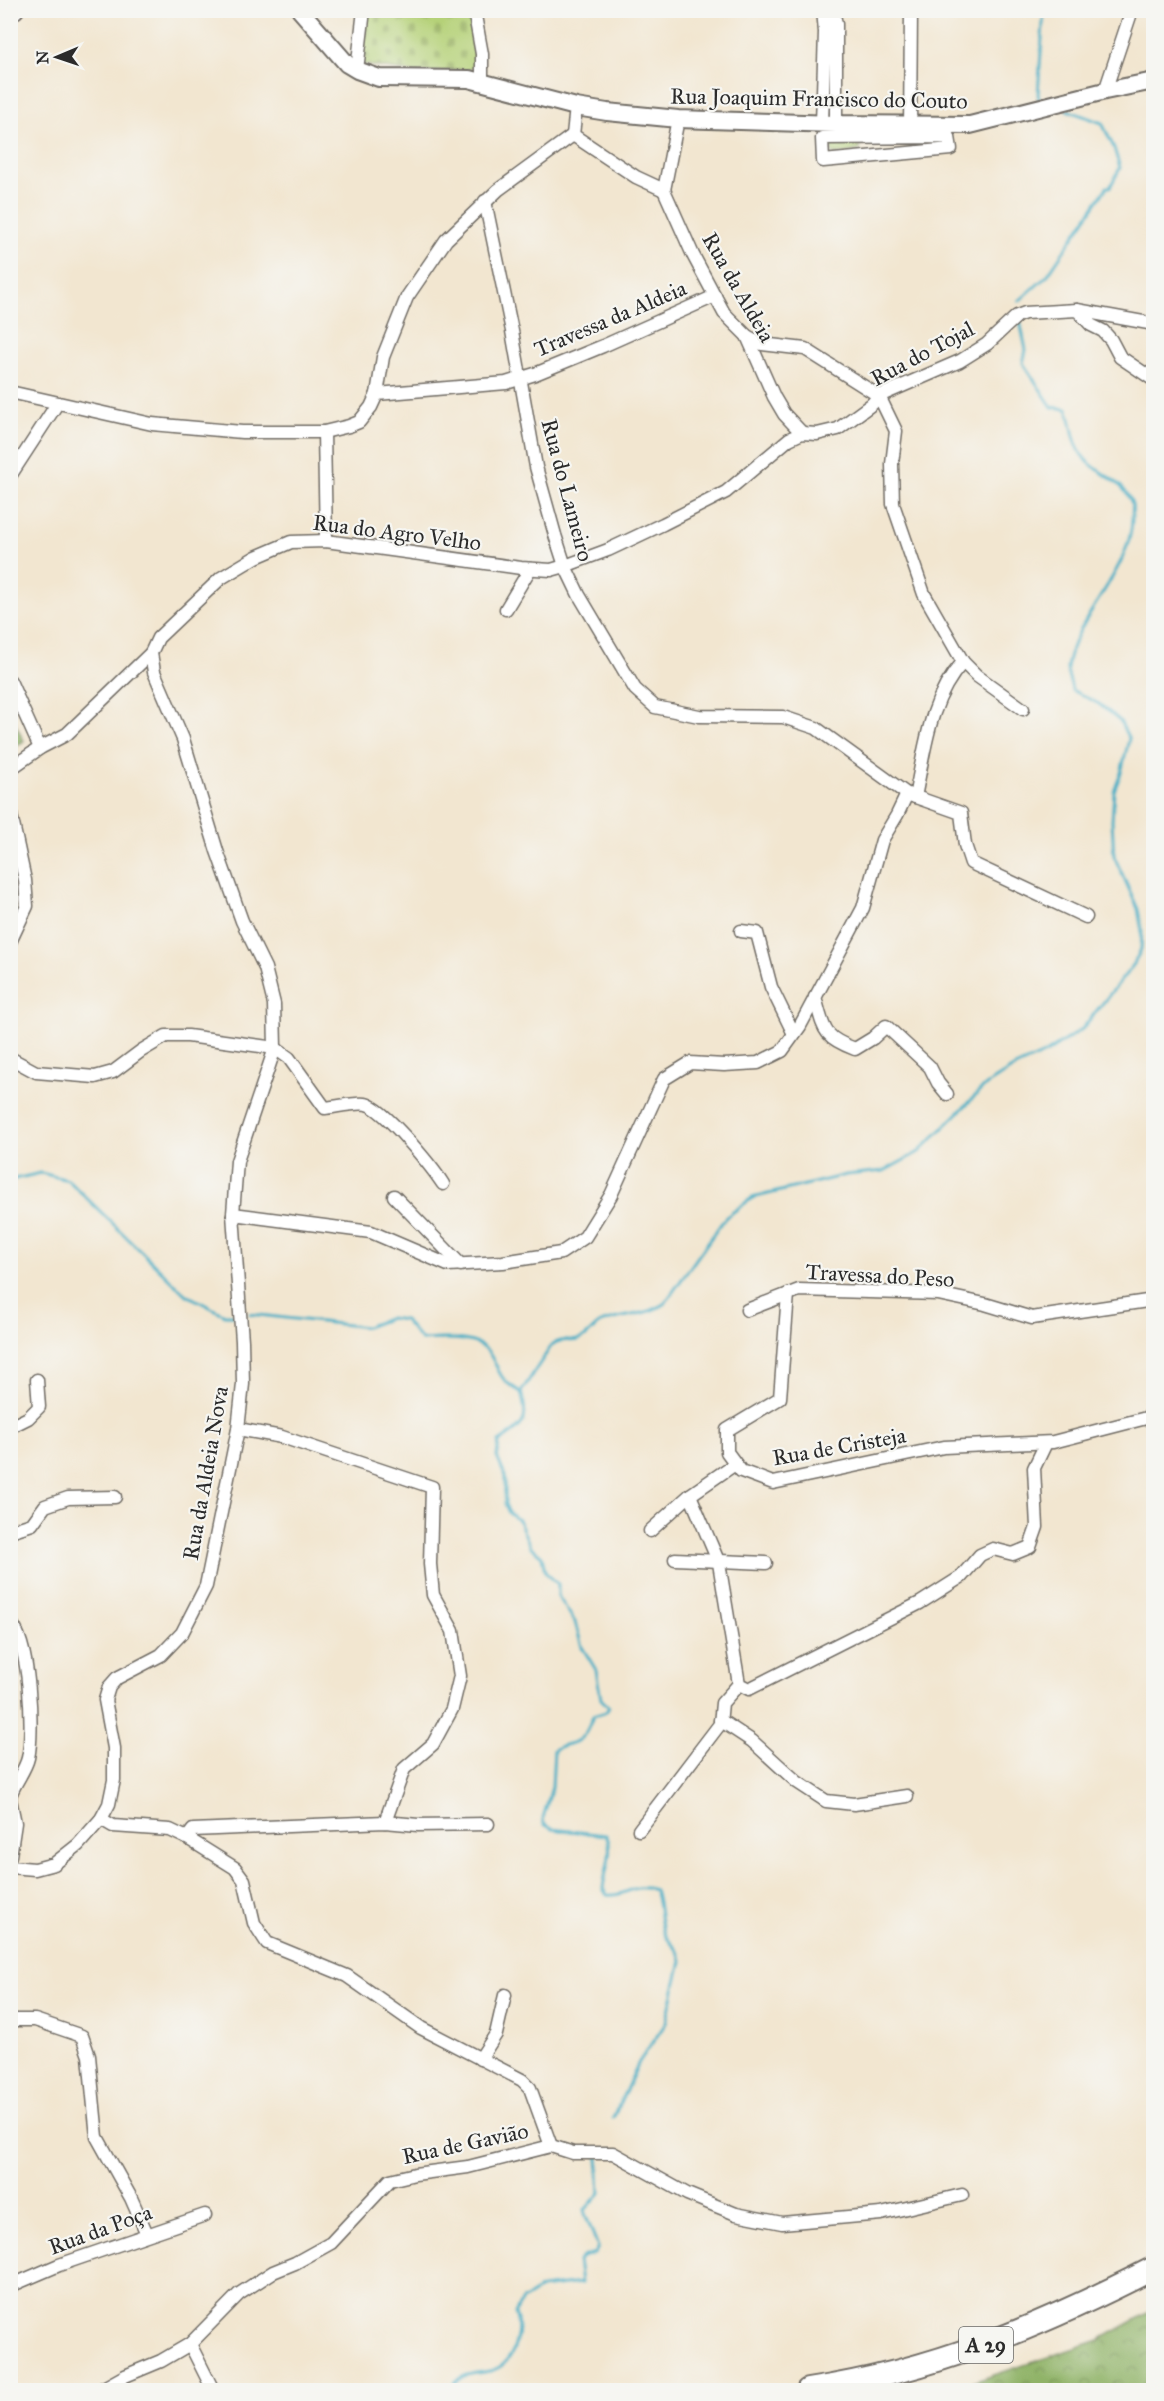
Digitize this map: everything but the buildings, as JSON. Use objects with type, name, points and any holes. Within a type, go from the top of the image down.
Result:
[{"type":"highway","name":"A 29","points":[[808,2391],[902,2372],[956,2356],[1030,2328],[1154,2268]]},
{"type":"highway","name":"A 29","points":[[879,2391],[961,2368],[1034,2341],[1154,2283]]},
{"type":"main road","points":[[10,11],[15,10]]},
{"type":"main road","points":[[300,10],[348,64],[357,70]]},
{"type":"main road","name":"Rua Joaquim Francisco do Couto","points":[[357,70],[379,78],[469,79],[576,107],[678,119],[829,124],[910,132],[970,125],[1154,81]]},
{"type":"street","points":[[357,70],[364,10]]},
{"type":"street","points":[[474,10],[482,54],[482,84]]},
{"type":"street","points":[[823,10],[829,124]]},
{"type":"street","points":[[829,124],[836,24],[833,10]]},
{"type":"street","points":[[910,153],[911,10]]},
{"type":"street","points":[[1105,91],[1132,10]]},
{"type":"street","points":[[10,392],[152,424],[206,430],[324,432],[359,422],[371,407],[376,394],[383,357],[407,297],[446,240],[485,201],[573,135],[576,107]]},
{"type":"street","points":[[573,135],[636,177],[664,190],[678,119]]},
{"type":"street","points":[[910,132],[949,137],[951,149],[823,161],[822,138],[874,138],[910,132]]},
{"type":"street","points":[[874,138],[875,156]]},
{"type":"street","name":"Rua da Aldeia","points":[[664,190],[693,255],[724,313],[747,336],[774,397],[784,414],[802,433]]},
{"type":"street","name":"Rua do Lameiro","points":[[485,201],[521,377],[536,467],[565,566],[615,659],[635,689],[655,707],[699,716],[783,717],[816,728],[911,795],[961,813],[964,845],[971,863],[1086,917]]},
{"type":"street","name":"Travessa da Aldeia","points":[[376,394],[506,383],[536,374],[715,296]]},
{"type":"street","name":"Rua do Tojal","points":[[565,566],[627,541],[726,492],[789,439],[802,433],[817,434],[838,429],[872,404],[879,396],[960,361],[987,344],[1017,316],[1041,310],[1077,310],[1154,324]]},
{"type":"street","points":[[1077,310],[1091,325],[1103,331],[1120,357],[1154,380]]},
{"type":"street","points":[[747,336],[762,344],[805,349],[879,396],[896,431],[892,464],[893,504],[924,594],[963,662],[977,676],[1023,709]]},
{"type":"street","points":[[10,476],[57,404]]},
{"type":"street","points":[[324,432],[326,541]]},
{"type":"street","name":"Rua do Agro Velho","points":[[10,769],[40,748],[68,734],[151,653],[158,638],[221,578],[256,557],[291,542],[326,541],[530,569],[551,570],[565,566]]},
{"type":"street","points":[[506,609],[530,569]]},
{"type":"street","name":"Rua da Aldeia Nova","points":[[10,1867],[35,1869],[54,1864],[78,1845],[101,1819],[109,1804],[114,1780],[114,1748],[105,1700],[109,1687],[117,1678],[161,1655],[182,1633],[206,1586],[238,1429],[243,1384],[233,1214],[237,1161],[275,1048],[274,1004],[265,968],[242,921],[217,851],[183,739],[154,672],[151,653]]},
{"type":"street","points":[[233,1214],[371,1232],[448,1265],[503,1262],[561,1253],[585,1237],[611,1195],[664,1079],[690,1064],[758,1063],[782,1051],[794,1034],[863,908],[882,840],[911,795],[934,706],[944,686],[963,662]]},
{"type":"street","points":[[10,681],[40,748]]},
{"type":"street","points":[[10,810],[16,830],[27,906],[10,942]]},
{"type":"street","points":[[741,932],[757,933],[771,987],[794,1034]]},
{"type":"street","points":[[815,997],[825,1031],[837,1042],[855,1049],[873,1038],[886,1026],[930,1067],[947,1095]]},
{"type":"street","points":[[10,1058],[36,1072],[95,1077],[113,1072],[166,1036],[188,1036],[275,1048],[289,1058],[325,1108],[366,1104],[375,1109],[410,1142],[443,1184]]},
{"type":"street","points":[[394,1196],[461,1265]]},
{"type":"street","name":"Travessa do Peso","points":[[747,1310],[799,1290],[938,1294],[985,1304],[1032,1318],[1154,1300]]},
{"type":"street","points":[[650,1531],[690,1495],[735,1464],[727,1452],[727,1430],[780,1398],[788,1294]]},
{"type":"street","points":[[10,1427],[28,1418],[39,1407],[37,1380]]},
{"type":"street","name":"Rua de Cristeja","points":[[735,1464],[741,1471],[773,1483],[944,1447],[1046,1443],[1154,1416]]},
{"type":"street","points":[[238,1429],[282,1437],[432,1486],[430,1564],[433,1595],[453,1630],[460,1676],[452,1709],[433,1744],[404,1769],[385,1822]]},
{"type":"street","points":[[739,1684],[749,1689],[920,1603],[961,1577],[980,1556],[993,1549],[1013,1554],[1030,1547],[1037,1527],[1034,1468],[1046,1443]]},
{"type":"street","points":[[690,1495],[717,1559],[739,1684]]},
{"type":"street","points":[[10,1531],[32,1524],[45,1506],[68,1498],[115,1497]]},
{"type":"street","points":[[675,1559],[717,1559],[766,1563]]},
{"type":"street","points":[[10,1622],[19,1638],[28,1678],[31,1718],[28,1760],[13,1786],[10,1797],[15,1823],[10,1856]]},
{"type":"street","points":[[639,1830],[720,1724],[722,1703],[739,1684]]},
{"type":"street","points":[[720,1720],[752,1741],[797,1782],[826,1801],[854,1804],[907,1796]]},
{"type":"street","points":[[101,1819],[113,1826],[170,1830],[235,1868],[244,1880],[254,1923],[267,1943],[348,1976],[421,2028],[522,2080],[530,2088],[551,2146],[573,2153],[613,2153],[697,2198],[736,2214],[782,2223],[881,2214],[962,2195]]},
{"type":"street","points":[[187,1838],[193,1830],[385,1822],[418,1825],[488,1824]]},
{"type":"street","points":[[480,2059],[496,2034],[505,1995]]},
{"type":"street","points":[[10,2019],[35,2020],[82,2036],[89,2056],[97,2137],[131,2198],[147,2234]]},
{"type":"street","name":"Rua de Gavião","points":[[100,2391],[190,2344],[240,2294],[273,2272],[331,2243],[390,2180],[415,2174],[468,2167],[551,2146]]},
{"type":"street","name":"Rua da Poça","points":[[10,2286],[59,2265],[205,2215]]},
{"type":"street","points":[[190,2344],[213,2391]]},
{"type":"green space","points":[[367,11],[469,11],[476,66],[469,70],[416,73],[361,64]]},
{"type":"green space","points":[[834,141],[857,142],[860,144],[860,150],[835,155],[831,151]]},
{"type":"green space","points":[[11,715],[24,741],[10,749]]},
{"type":"green space","points":[[1153,2310],[1153,2390],[949,2390],[1099,2340]]},
{"type":"waterway","points":[[1039,99],[1044,10]]},
{"type":"waterway","points":[[1019,301],[1047,276],[1107,187],[1110,187],[1120,168],[1114,148],[1102,123],[1067,110]]},
{"type":"waterway","points":[[521,1392],[555,1343],[582,1339],[601,1323],[650,1311],[665,1303],[725,1218],[752,1198],[846,1175],[884,1171],[919,1152],[986,1085],[1015,1067],[1046,1053],[1082,1029],[1134,964],[1141,949],[1142,931],[1138,909],[1114,856],[1112,821],[1114,791],[1129,739],[1120,721],[1099,704],[1072,690],[1067,668],[1080,631],[1123,557],[1129,538],[1132,505],[1124,490],[1081,454],[1067,409],[1052,407],[1023,363],[1026,350],[1020,321]]},
{"type":"waterway","points":[[10,1180],[41,1173],[68,1180],[185,1294],[225,1315],[234,1315]]},
{"type":"waterway","points":[[250,1314],[366,1327],[390,1318],[404,1320],[421,1340],[458,1339],[484,1347],[504,1379],[521,1392]]},
{"type":"waterway","points":[[521,1392],[525,1410],[523,1422],[499,1442],[497,1457],[505,1476],[505,1504],[509,1513],[519,1521],[530,1546],[542,1556],[545,1572],[558,1584],[558,1596],[575,1622],[582,1647],[596,1670],[601,1699],[609,1707],[606,1712],[593,1716],[580,1739],[554,1750],[552,1787],[543,1818],[544,1824],[552,1829],[606,1835],[609,1855],[603,1889],[607,1895],[641,1888],[655,1890],[664,1933],[679,1953],[681,1961],[666,2023],[639,2062],[613,2118]]},
{"type":"waterway","points":[[450,2389],[463,2377],[493,2370],[507,2361],[515,2346],[518,2329],[515,2313],[522,2300],[541,2288],[581,2283],[578,2261],[582,2257],[595,2253],[598,2247],[584,2211],[600,2193],[598,2157]]}]
